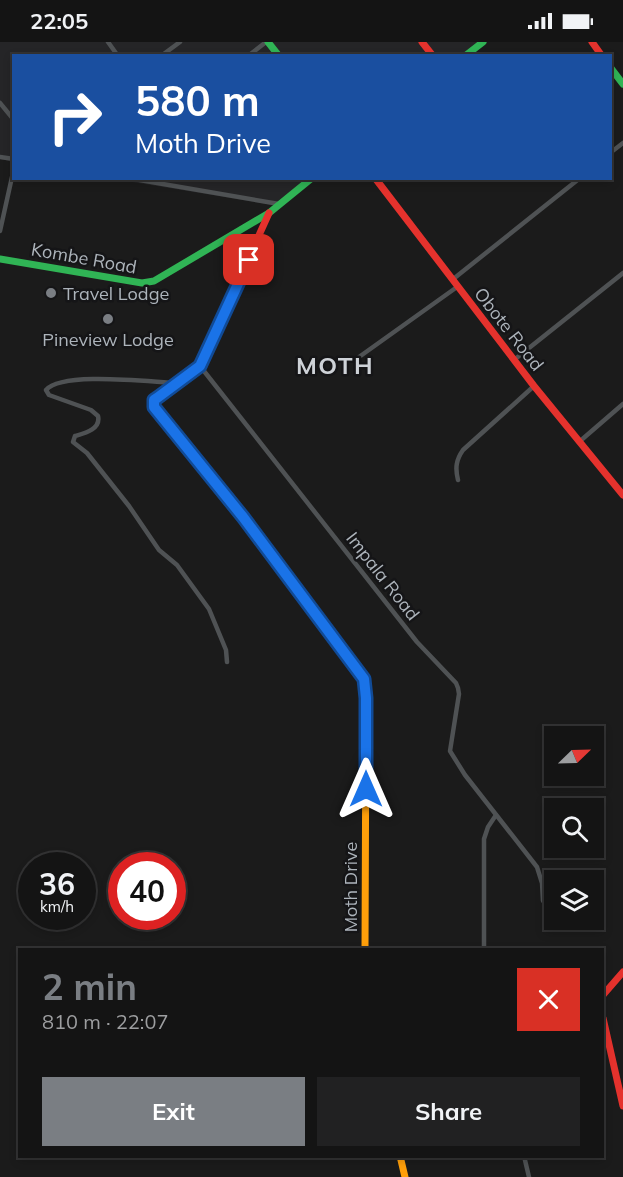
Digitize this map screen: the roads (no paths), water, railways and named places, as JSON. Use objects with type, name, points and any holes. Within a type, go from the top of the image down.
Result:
[{"type":"street","points":[[164,54],[180,42]]},
{"type":"street","points":[[251,54],[267,42],[277,54]]},
{"type":"street","points":[[422,42],[431,54]]},
{"type":"street","points":[[468,54],[483,42]]},
{"type":"street","points":[[612,70],[623,84]]},
{"type":"street","points":[[0,103],[12,118]]},
{"type":"street","points":[[0,231],[12,177]]},
{"type":"street","points":[[140,180],[279,204]]},
{"type":"street","name":"Kombe Road","points":[[0,259],[148,283],[269,213],[309,180]]},
{"type":"street","name":"Obote Road","points":[[377,180],[534,386],[623,495]]},
{"type":"street","points":[[452,280],[577,180]]},
{"type":"street","name":"Moth Drive","points":[[269,213],[200,366],[154,400],[157,411],[243,517],[364,679],[366,698],[365,948]]},
{"type":"street","points":[[514,360],[623,273]]},
{"type":"street","points":[[359,357],[457,287]]},
{"type":"street","name":"Impala Road","points":[[200,366],[417,642],[456,683],[459,694],[450,751],[465,775],[537,867],[542,883],[543,901]]},
{"type":"street","points":[[180,383],[84,380],[57,383],[46,390],[49,395],[91,410],[98,416],[99,421],[95,428],[75,436],[73,442],[87,453],[129,506],[159,550],[177,566],[209,609],[226,650],[227,662]]},
{"type":"street","points":[[458,480],[457,459],[463,450],[534,386]]},
{"type":"street","points":[[579,442],[623,404]]},
{"type":"street","points":[[484,948],[484,839],[496,815]]},
{"type":"street","points":[[604,994],[623,972]]},
{"type":"street","points":[[604,1022],[623,1106]]},
{"type":"street","points":[[400,1158],[405,1177]]},
{"type":"street","points":[[524,1158],[529,1177]]},
{"type":"place","name":"Travel Lodge","points":[[51,293]]},
{"type":"place","name":"Pineview Lodge","points":[[108,319]]},
{"type":"district","name":"MOTH","points":[[335,365]]}]
